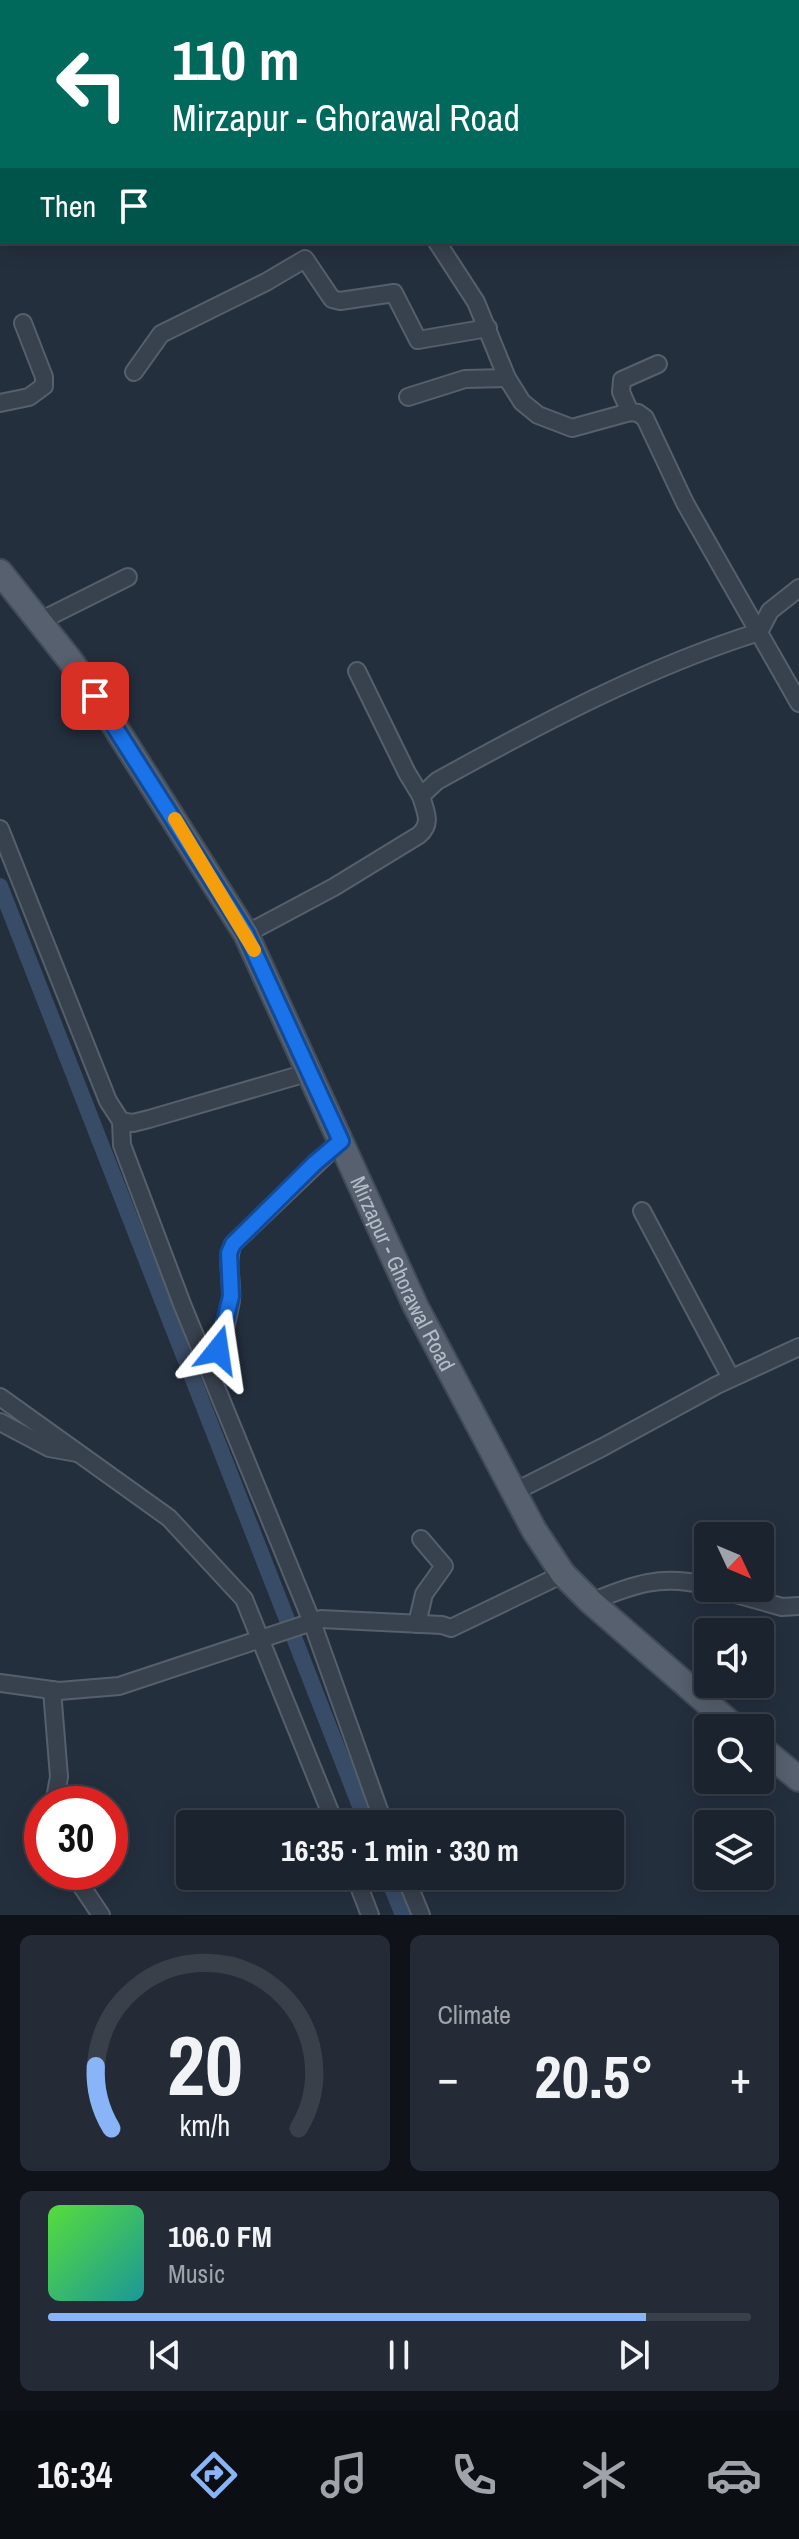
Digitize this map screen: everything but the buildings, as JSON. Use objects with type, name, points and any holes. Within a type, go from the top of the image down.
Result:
[{"type":"main road","name":"Mirzapur - Ghorawal Road","points":[[0,572],[40,621],[107,714],[246,934],[416,1307],[512,1493],[563,1574],[720,1714]]},
{"type":"main road","points":[[774,1758],[799,1779]]},
{"type":"street","points":[[438,244],[476,302],[507,378],[522,402],[538,415],[572,428],[630,412],[645,418],[685,503],[799,703]]},
{"type":"street","points":[[134,372],[161,334],[305,259],[332,299],[340,301],[394,293],[418,340],[488,328]]},
{"type":"street","points":[[0,403],[29,397],[44,386],[44,377],[23,323]]},
{"type":"street","points":[[630,412],[621,392],[622,380],[658,364]]},
{"type":"street","points":[[408,397],[465,379],[507,378]]},
{"type":"street","points":[[40,621],[128,577]]},
{"type":"street","points":[[421,796],[437,781],[588,702],[706,648],[759,632],[770,611],[799,588]]},
{"type":"street","points":[[246,934],[334,887],[424,831],[428,820],[421,796],[357,671]]},
{"type":"street","points":[[0,829],[108,1101],[121,1121],[122,1145],[378,1810]]},
{"type":"street","points":[[121,1121],[133,1123],[149,1119],[310,1072]]},
{"type":"street","points":[[211,1374],[226,1326],[231,1296],[229,1253],[233,1244],[341,1141]]},
{"type":"street","points":[[642,1211],[731,1378]]},
{"type":"street","points":[[512,1493],[731,1378],[799,1347]]},
{"type":"street","points":[[0,1397],[169,1518],[244,1599],[269,1636],[330,1810]]},
{"type":"street","points":[[0,1422],[49,1448],[82,1454]]},
{"type":"street","points":[[417,1624],[424,1594],[444,1566],[421,1539]]},
{"type":"street","points":[[0,1683],[52,1690],[119,1686],[328,1618],[451,1628],[563,1574]]},
{"type":"street","points":[[591,1602],[637,1583],[694,1582]]},
{"type":"street","points":[[764,1602],[782,1607],[799,1606]]},
{"type":"street","points":[[52,1690],[57,1786]]},
{"type":"street","points":[[84,1890],[101,1915]]},
{"type":"street","points":[[360,1890],[370,1915]]},
{"type":"street","points":[[411,1890],[421,1915]]},
{"type":"waterway","points":[[0,886],[362,1810]]},
{"type":"waterway","points":[[393,1890],[403,1915]]},
{"type":"slow traffic","points":[[175,819],[254,950]]},
{"type":"route","points":[[95,696],[246,934],[341,1141],[233,1244],[229,1253],[231,1296],[218,1350]]}]
